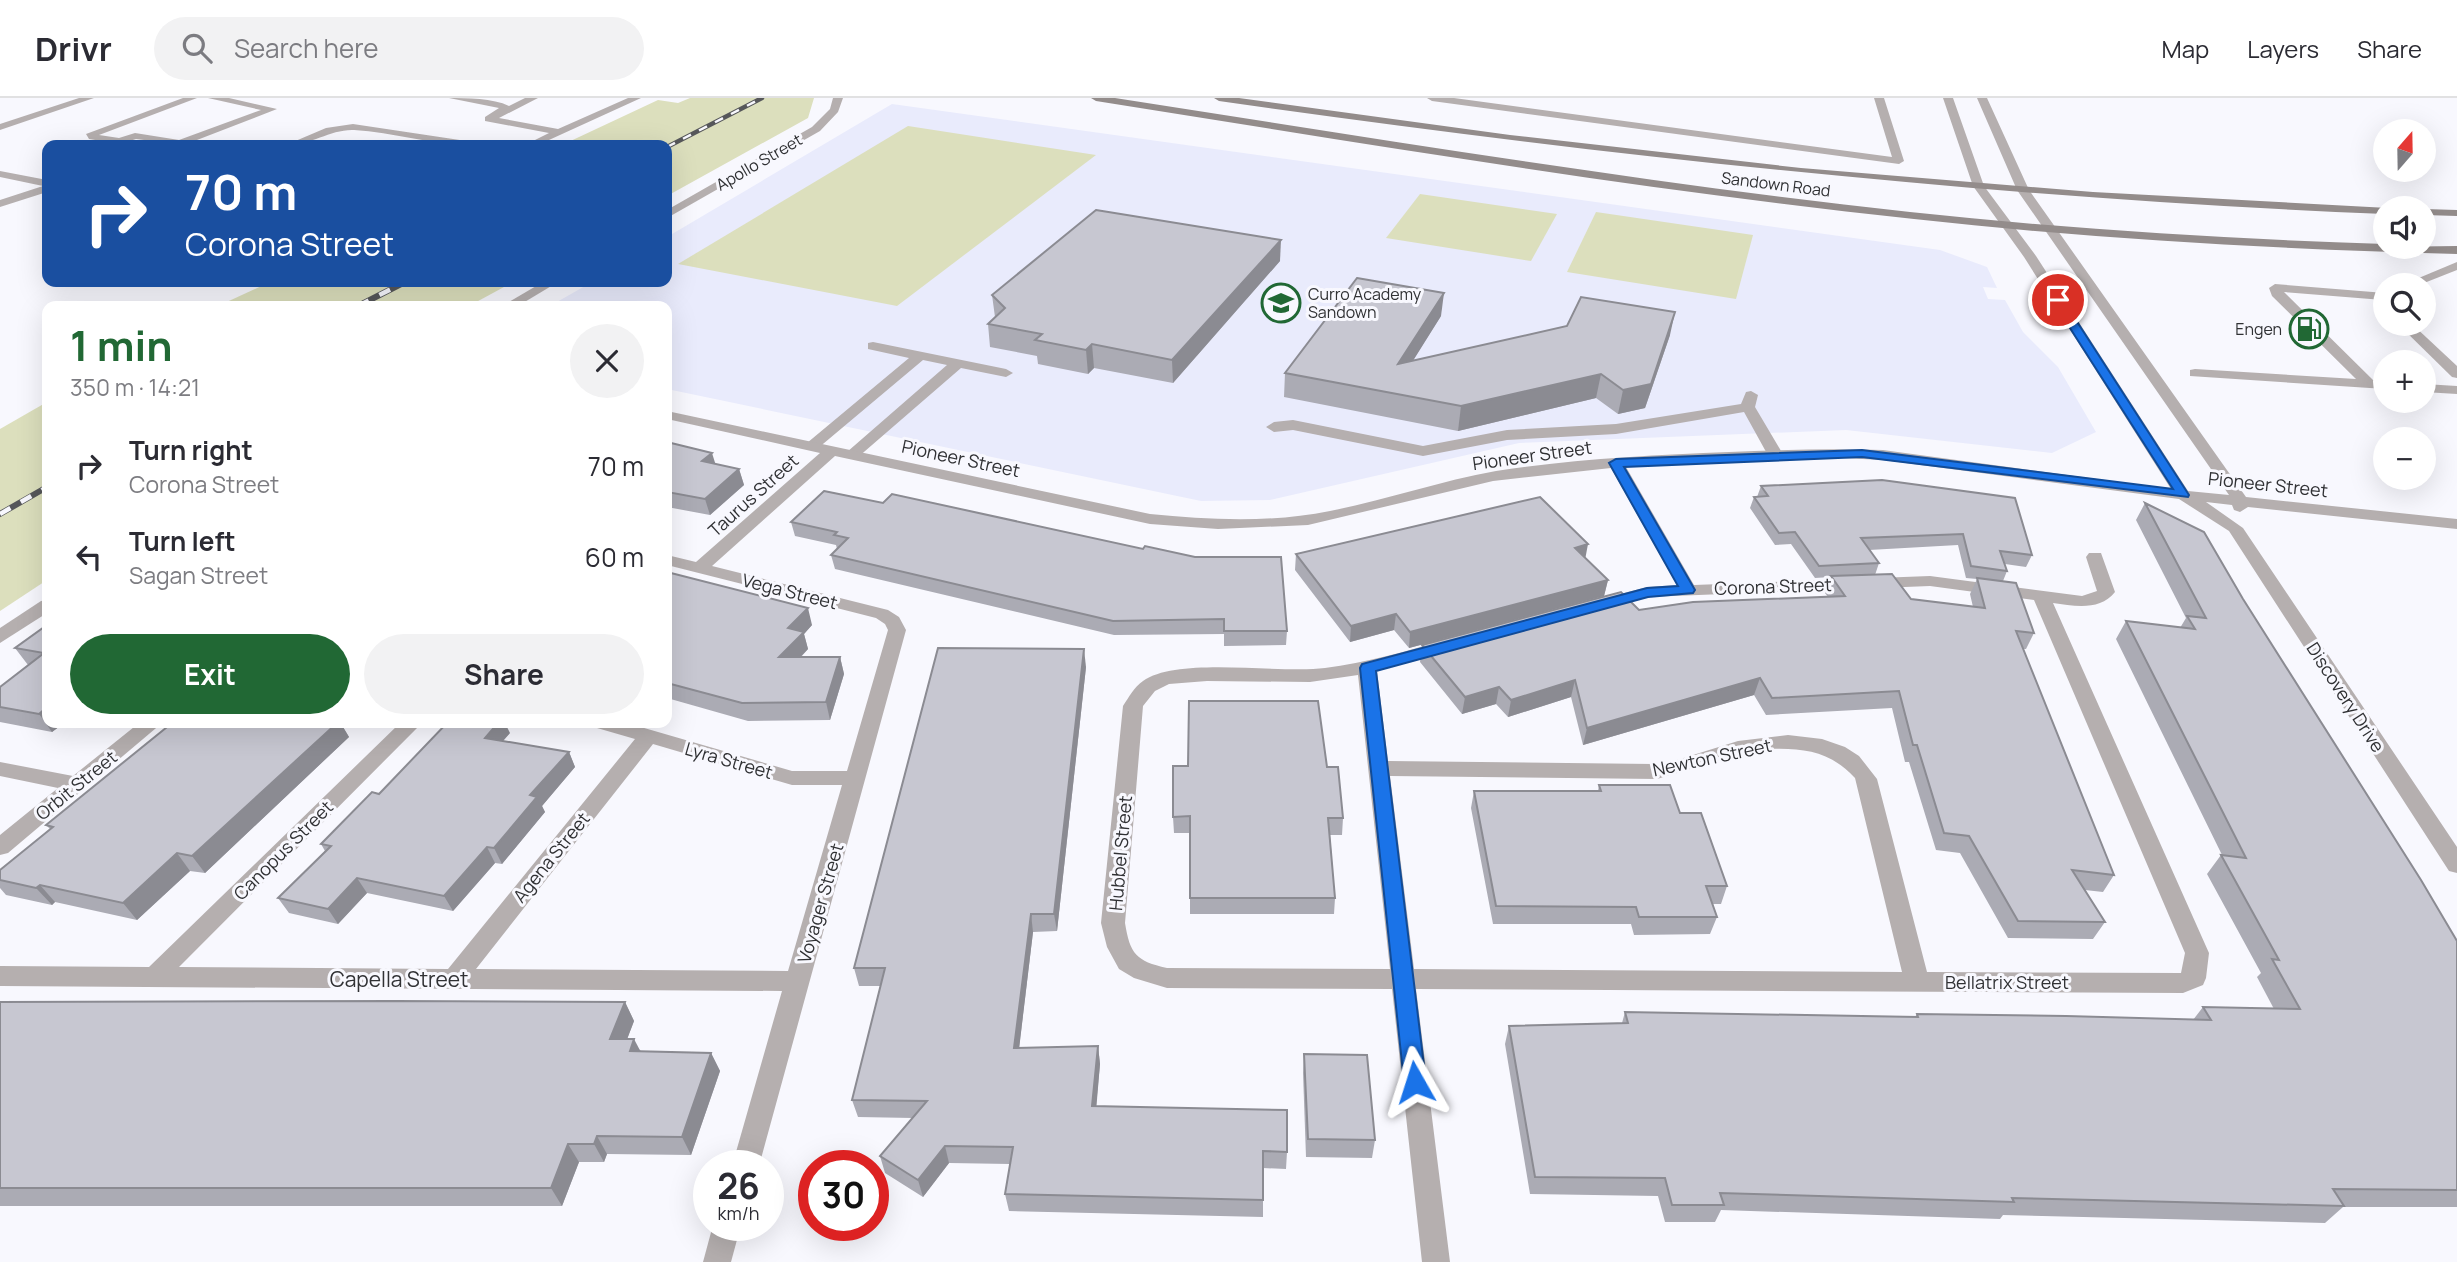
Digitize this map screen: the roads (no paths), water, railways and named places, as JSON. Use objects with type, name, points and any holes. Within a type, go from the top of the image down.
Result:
[{"type":"main road","name":"Sandown Road","points":[[1096,98],[1670,186],[1892,214],[2269,243],[2457,250]]},
{"type":"main road","name":"Sandown Road","points":[[1219,98],[1555,145],[1736,165],[2023,190],[2373,210]]},
{"type":"main road","points":[[2436,212],[2457,213]]},
{"type":"street","points":[[47,98],[75,103]]},
{"type":"street","points":[[0,127],[89,98]]},
{"type":"street","points":[[113,140],[93,137],[91,134],[192,98]]},
{"type":"street","points":[[188,140],[272,109],[213,98]]},
{"type":"street","points":[[249,103],[264,98]]},
{"type":"street","points":[[454,98],[501,105],[505,108],[502,111]]},
{"type":"street","points":[[533,98],[489,119],[560,132]]},
{"type":"street","points":[[542,140],[636,98]]},
{"type":"street","name":"Apollo Street","points":[[672,212],[816,129],[835,110],[838,98]]},
{"type":"street","points":[[1432,98],[1899,161],[1879,98]]},
{"type":"street","name":"Discovery Drive","points":[[1948,98],[1979,186],[2004,224],[2030,256],[2183,495],[2235,528],[2457,865]]},
{"type":"street","points":[[1982,98],[2023,190],[2241,501],[2235,528]]},
{"type":"street","points":[[304,140],[330,130],[353,127],[440,140]]},
{"type":"street","points":[[123,140],[135,136],[156,140]]},
{"type":"street","points":[[0,174],[42,184]]},
{"type":"street","points":[[0,204],[42,187]]},
{"type":"street","points":[[2436,274],[2457,266]]},
{"type":"street","points":[[518,301],[543,287]]},
{"type":"street","points":[[2370,384],[2275,288],[2373,296]]},
{"type":"street","points":[[2418,336],[2457,374]]},
{"type":"street","points":[[873,346],[1006,373]]},
{"type":"street","points":[[852,455],[958,363]]},
{"type":"street","points":[[2196,373],[2373,384]]},
{"type":"street","points":[[2436,389],[2457,390]]},
{"type":"street","points":[[1274,427],[1293,425],[1423,452],[1507,435],[1616,429],[1750,401],[1776,456]]},
{"type":"street","name":"Pioneer Street","points":[[672,416],[1150,519],[1223,525],[1273,524],[1329,516],[1514,473],[1616,463],[1842,453],[1883,455],[2183,495],[2457,524]]},
{"type":"street","name":"Taurus Street","points":[[699,569],[832,450]]},
{"type":"street","points":[[1616,463],[1688,590]]},
{"type":"street","name":"Corona Street","points":[[1580,610],[1647,592],[1930,581],[2082,601],[2099,598],[2106,592],[2095,557]]},
{"type":"street","name":"Vega Street","points":[[672,561],[882,614],[892,621],[897,630],[896,640]]},
{"type":"street","name":"Bellatrix Street","points":[[1403,979],[2183,983],[2194,978],[2197,953],[2041,595]]},
{"type":"street","points":[[0,638],[42,609]]},
{"type":"street","name":"Voyager Street","points":[[750,1150],[896,640]]},
{"type":"street","points":[[1436,1262],[1367,668],[1459,643]]},
{"type":"street","name":"Hubbel Street","points":[[1367,668],[1308,676],[1180,677],[1155,682],[1141,692],[1133,706],[1113,923],[1117,949],[1122,960],[1146,974],[1167,978],[1403,979]]},
{"type":"street","name":"Orbit Street","points":[[0,847],[146,728]]},
{"type":"street","name":"Canopus Street","points":[[154,977],[407,728]]},
{"type":"street","name":"Lyra Street","points":[[621,728],[792,778],[856,778]]},
{"type":"street","name":"Agena Street","points":[[454,979],[649,736]]},
{"type":"street","name":"Newton Street","points":[[1379,768],[1629,773],[1662,771],[1737,748],[1772,742],[1801,743],[1835,751],[1851,761],[1864,775],[1873,798],[1917,982]]},
{"type":"street","points":[[0,769],[77,784]]},
{"type":"street","name":"Capella Street","points":[[0,976],[798,981]]},
{"type":"street","points":[[717,1262],[723,1241]]},
{"type":"lane","points":[[812,446],[921,355]]},
{"type":"railway","points":[[672,144],[762,98]]},
{"type":"railway","points":[[368,301],[395,287]]},
{"type":"railway","points":[[0,514],[42,490]]},
{"type":"place","name":"Curro Academy Sandown","points":[[1281,303]]},
{"type":"place","name":"Engen","points":[[2309,329]]}]
